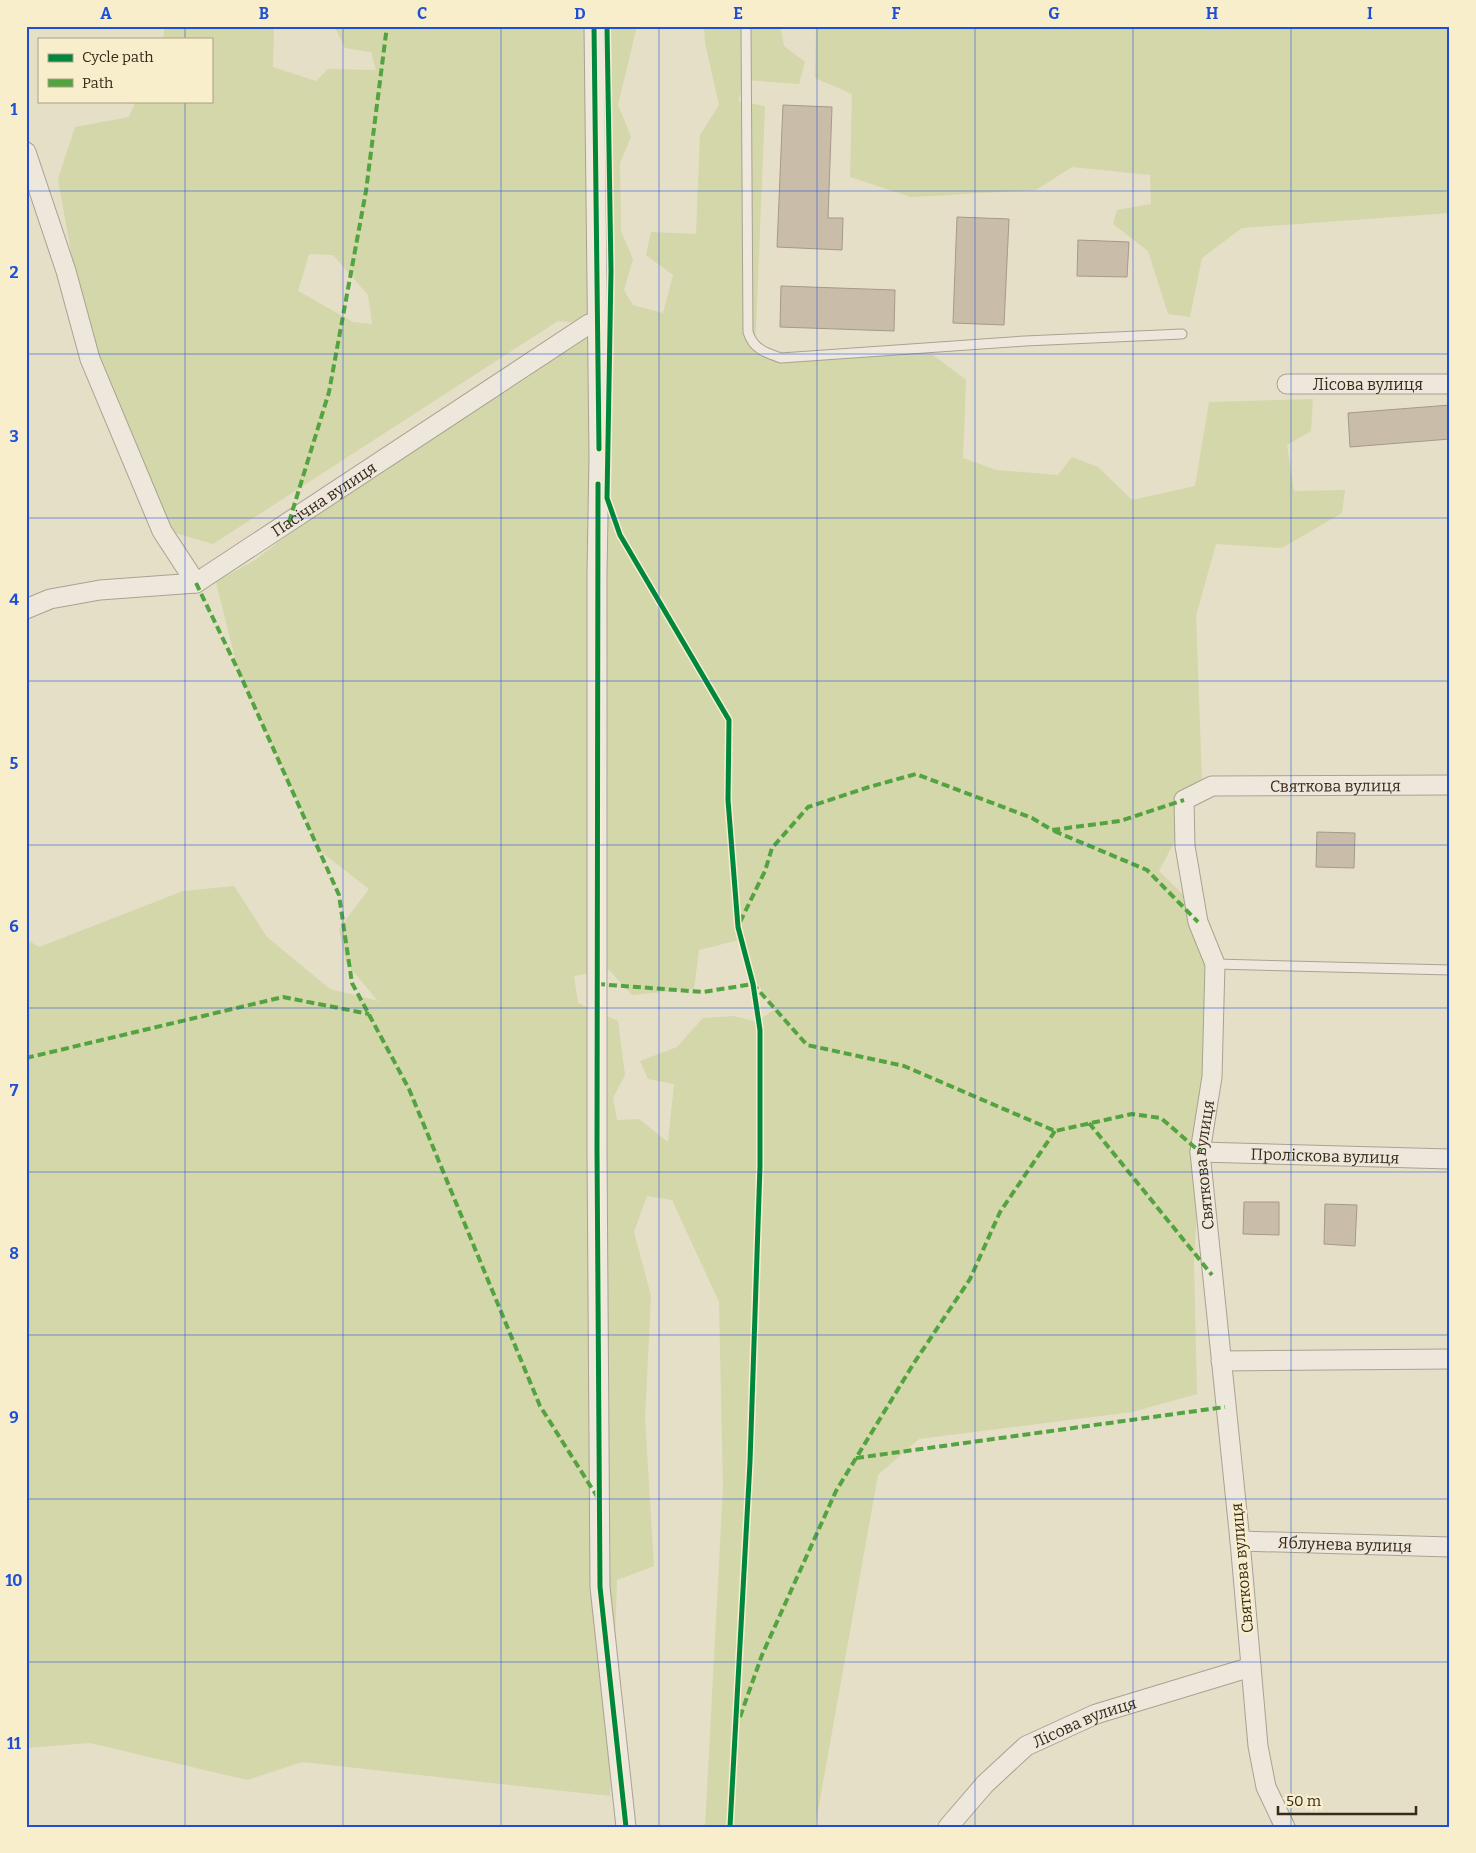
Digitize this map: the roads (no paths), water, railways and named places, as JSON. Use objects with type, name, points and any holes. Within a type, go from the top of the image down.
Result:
[{"type":"street","points":[[594,26],[598,322],[597,1150],[600,1588],[626,1827]]},
{"type":"street","points":[[26,152],[66,271],[90,359],[162,531],[196,583]]},
{"type":"street","name":"Пасічна вулиця","points":[[26,609],[50,599],[100,590],[196,583],[590,324],[598,322]]},
{"type":"street","name":"Лісова вулиця","points":[[1287,384],[1450,384]]},
{"type":"street","name":"Святкова вулиця","points":[[1285,1827],[1266,1787],[1258,1746],[1240,1541],[1200,1152],[1212,1077],[1215,964],[1198,922],[1185,846],[1184,800],[1212,786],[1450,785]]},
{"type":"street","name":"Проліскова вулиця","points":[[1200,1152],[1450,1159]]},
{"type":"street","points":[[1221,1361],[1450,1358]]},
{"type":"street","name":"Яблунева вулиця","points":[[1240,1541],[1450,1547]]},
{"type":"street","name":"Лісова вулиця","points":[[948,1827],[985,1784],[1026,1746],[1096,1714],[1251,1668]]},
{"type":"lane","points":[[746,26],[748,332],[751,341],[764,352],[781,358],[1025,341],[1182,334]]},
{"type":"lane","points":[[1215,964],[1450,970]]}]
